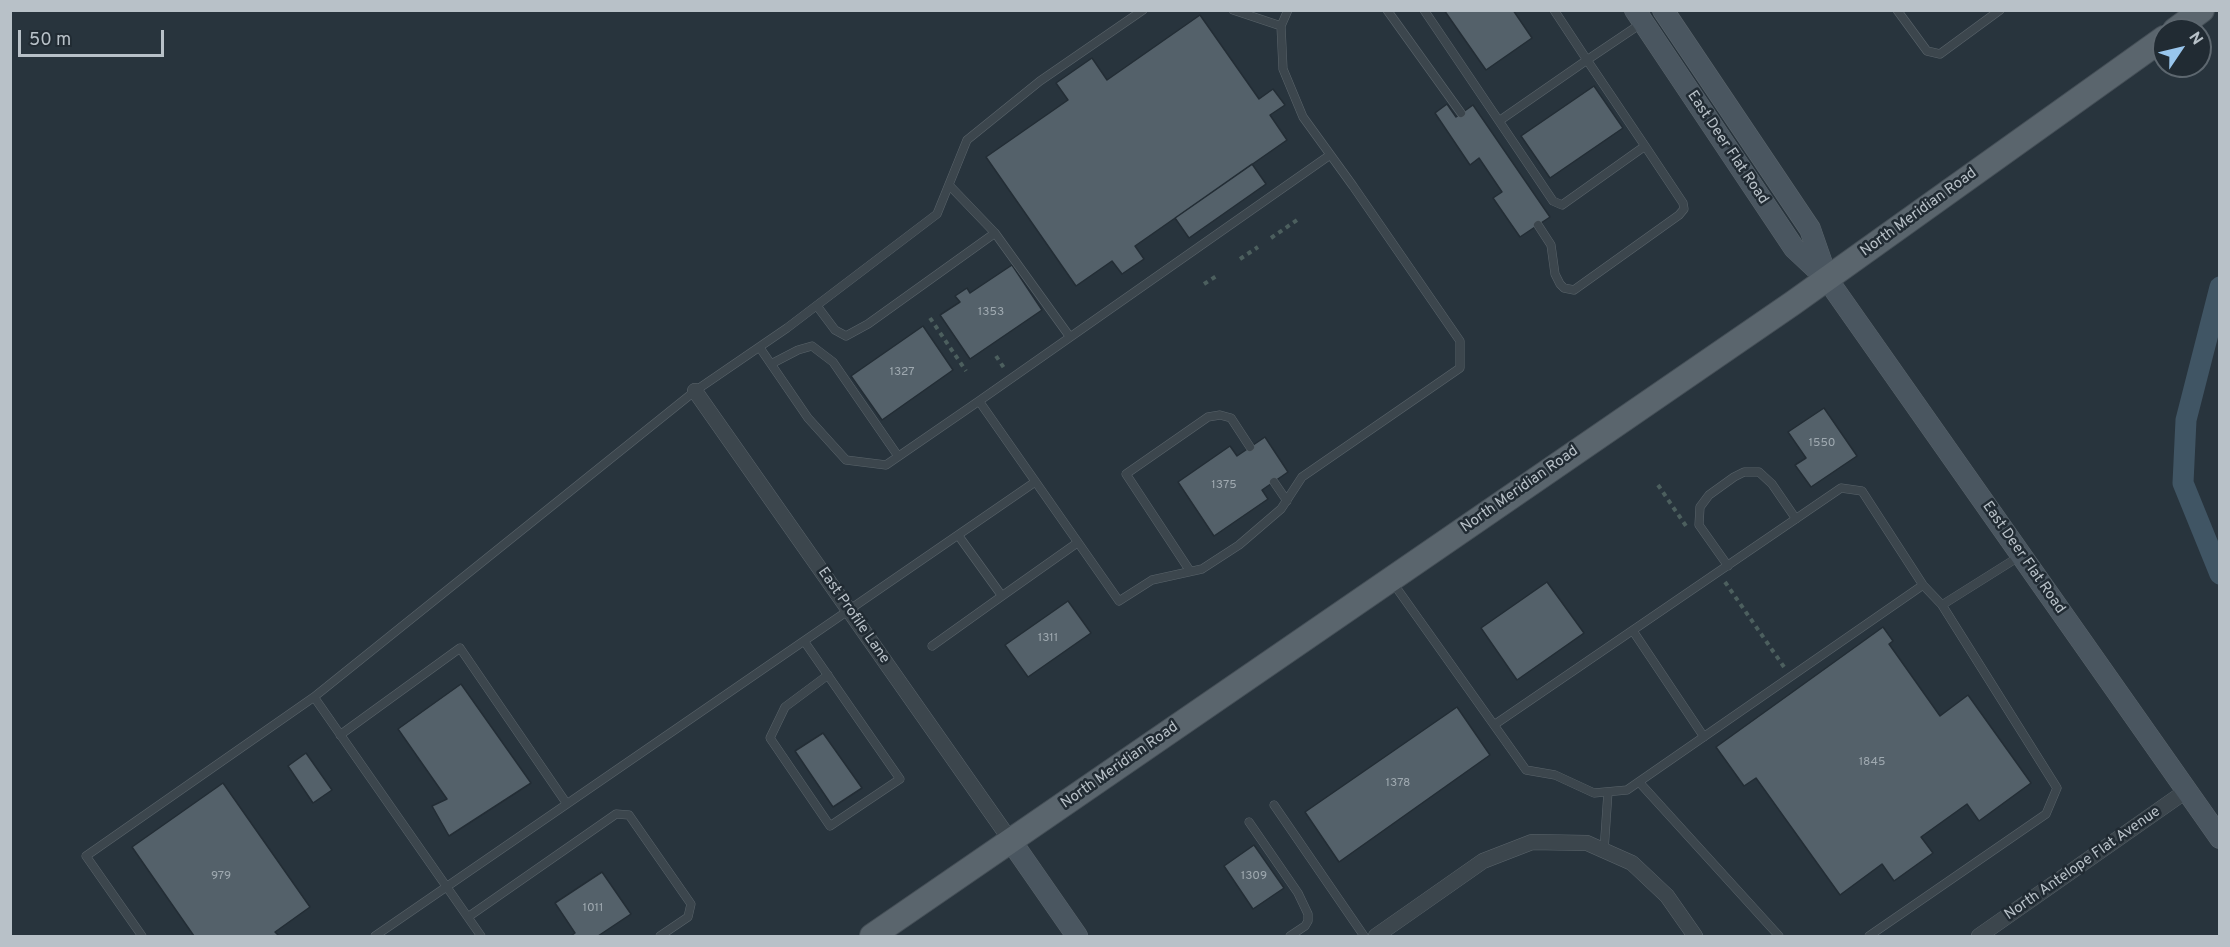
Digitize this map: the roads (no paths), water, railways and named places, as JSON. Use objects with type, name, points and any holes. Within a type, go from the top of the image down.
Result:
[{"type":"main road","name":"North Meridian Road","points":[[872,936],[1827,279],[2152,47]]},
{"type":"street","name":"East Deer Flat Road","points":[[1663,10],[1810,229],[1827,279]]},
{"type":"street","name":"East Deer Flat Road","points":[[1639,16],[1794,248],[1827,279],[2220,838]]},
{"type":"street","name":"East Profile Lane","points":[[695,391],[1011,841]]},
{"type":"street","name":"North Antelope Flat Avenue","points":[[1979,936],[2186,791]]},
{"type":"street","points":[[1011,841],[1077,936]]},
{"type":"street","points":[[1376,936],[1483,861],[1532,842],[1587,843],[1632,863],[1667,896],[1695,936]]},
{"type":"lane","points":[[142,936],[86,856],[314,697],[695,391],[760,348],[937,214],[967,140],[1040,81],[1143,10]]},
{"type":"lane","points":[[1233,10],[1281,26]]},
{"type":"lane","points":[[979,401],[1119,601],[1152,580],[1202,569],[1239,545],[1281,509],[1302,477],[1460,368],[1460,340],[1303,117],[1284,69],[1281,26],[1288,10]]},
{"type":"lane","points":[[1387,10],[1461,113]]},
{"type":"lane","points":[[1424,10],[1553,201],[1562,205],[1645,146]]},
{"type":"lane","points":[[1538,225],[1551,245],[1555,274],[1560,284],[1564,288],[1574,290],[1679,215],[1684,209],[1683,203],[1554,10]]},
{"type":"lane","points":[[1897,10],[1928,51],[1940,54],[2000,10]]},
{"type":"lane","points":[[1499,121],[1587,60],[1639,16]]},
{"type":"lane","points":[[760,348],[808,418],[846,460],[886,465],[1330,155]]},
{"type":"lane","points":[[949,185],[995,233],[1070,337]]},
{"type":"lane","points":[[817,306],[835,330],[846,336],[868,324],[995,233]]},
{"type":"lane","points":[[771,364],[798,350],[812,346],[833,362],[898,456]]},
{"type":"lane","points":[[1190,571],[1126,474],[1208,417],[1220,415],[1231,418],[1250,447]]},
{"type":"lane","points":[[1728,566],[1699,525],[1700,507],[1709,495],[1734,477],[1744,472],[1759,472],[1772,484],[1796,519]]},
{"type":"lane","points":[[375,936],[1035,482]]},
{"type":"lane","points":[[1274,482],[1287,501]]},
{"type":"lane","points":[[1494,725],[1841,488],[1862,491],[1923,585],[1942,605],[2057,788],[2046,814],[1869,936]]},
{"type":"lane","points":[[958,535],[1002,596]]},
{"type":"lane","points":[[932,646],[1077,543]]},
{"type":"lane","points":[[1942,605],[2021,555]]},
{"type":"lane","points":[[1390,579],[1526,770],[1555,775],[1594,792],[1627,790],[1923,585]]},
{"type":"lane","points":[[1633,631],[1704,737]]},
{"type":"lane","points":[[804,641],[828,675],[900,779],[830,826],[770,738],[784,706],[828,675]]},
{"type":"lane","points":[[340,735],[460,648],[567,804]]},
{"type":"lane","points":[[314,697],[481,936]]},
{"type":"lane","points":[[1639,782],[1779,936]]},
{"type":"lane","points":[[1604,850],[1608,792]]},
{"type":"lane","points":[[1274,805],[1364,936]]},
{"type":"lane","points":[[468,917],[616,814],[629,815],[691,904],[688,917],[660,936]]},
{"type":"lane","points":[[1249,822],[1298,893],[1308,914],[1305,926],[1290,936]]},
{"type":"waterway","points":[[2220,287],[2186,420],[2183,483],[2220,574]]}]
